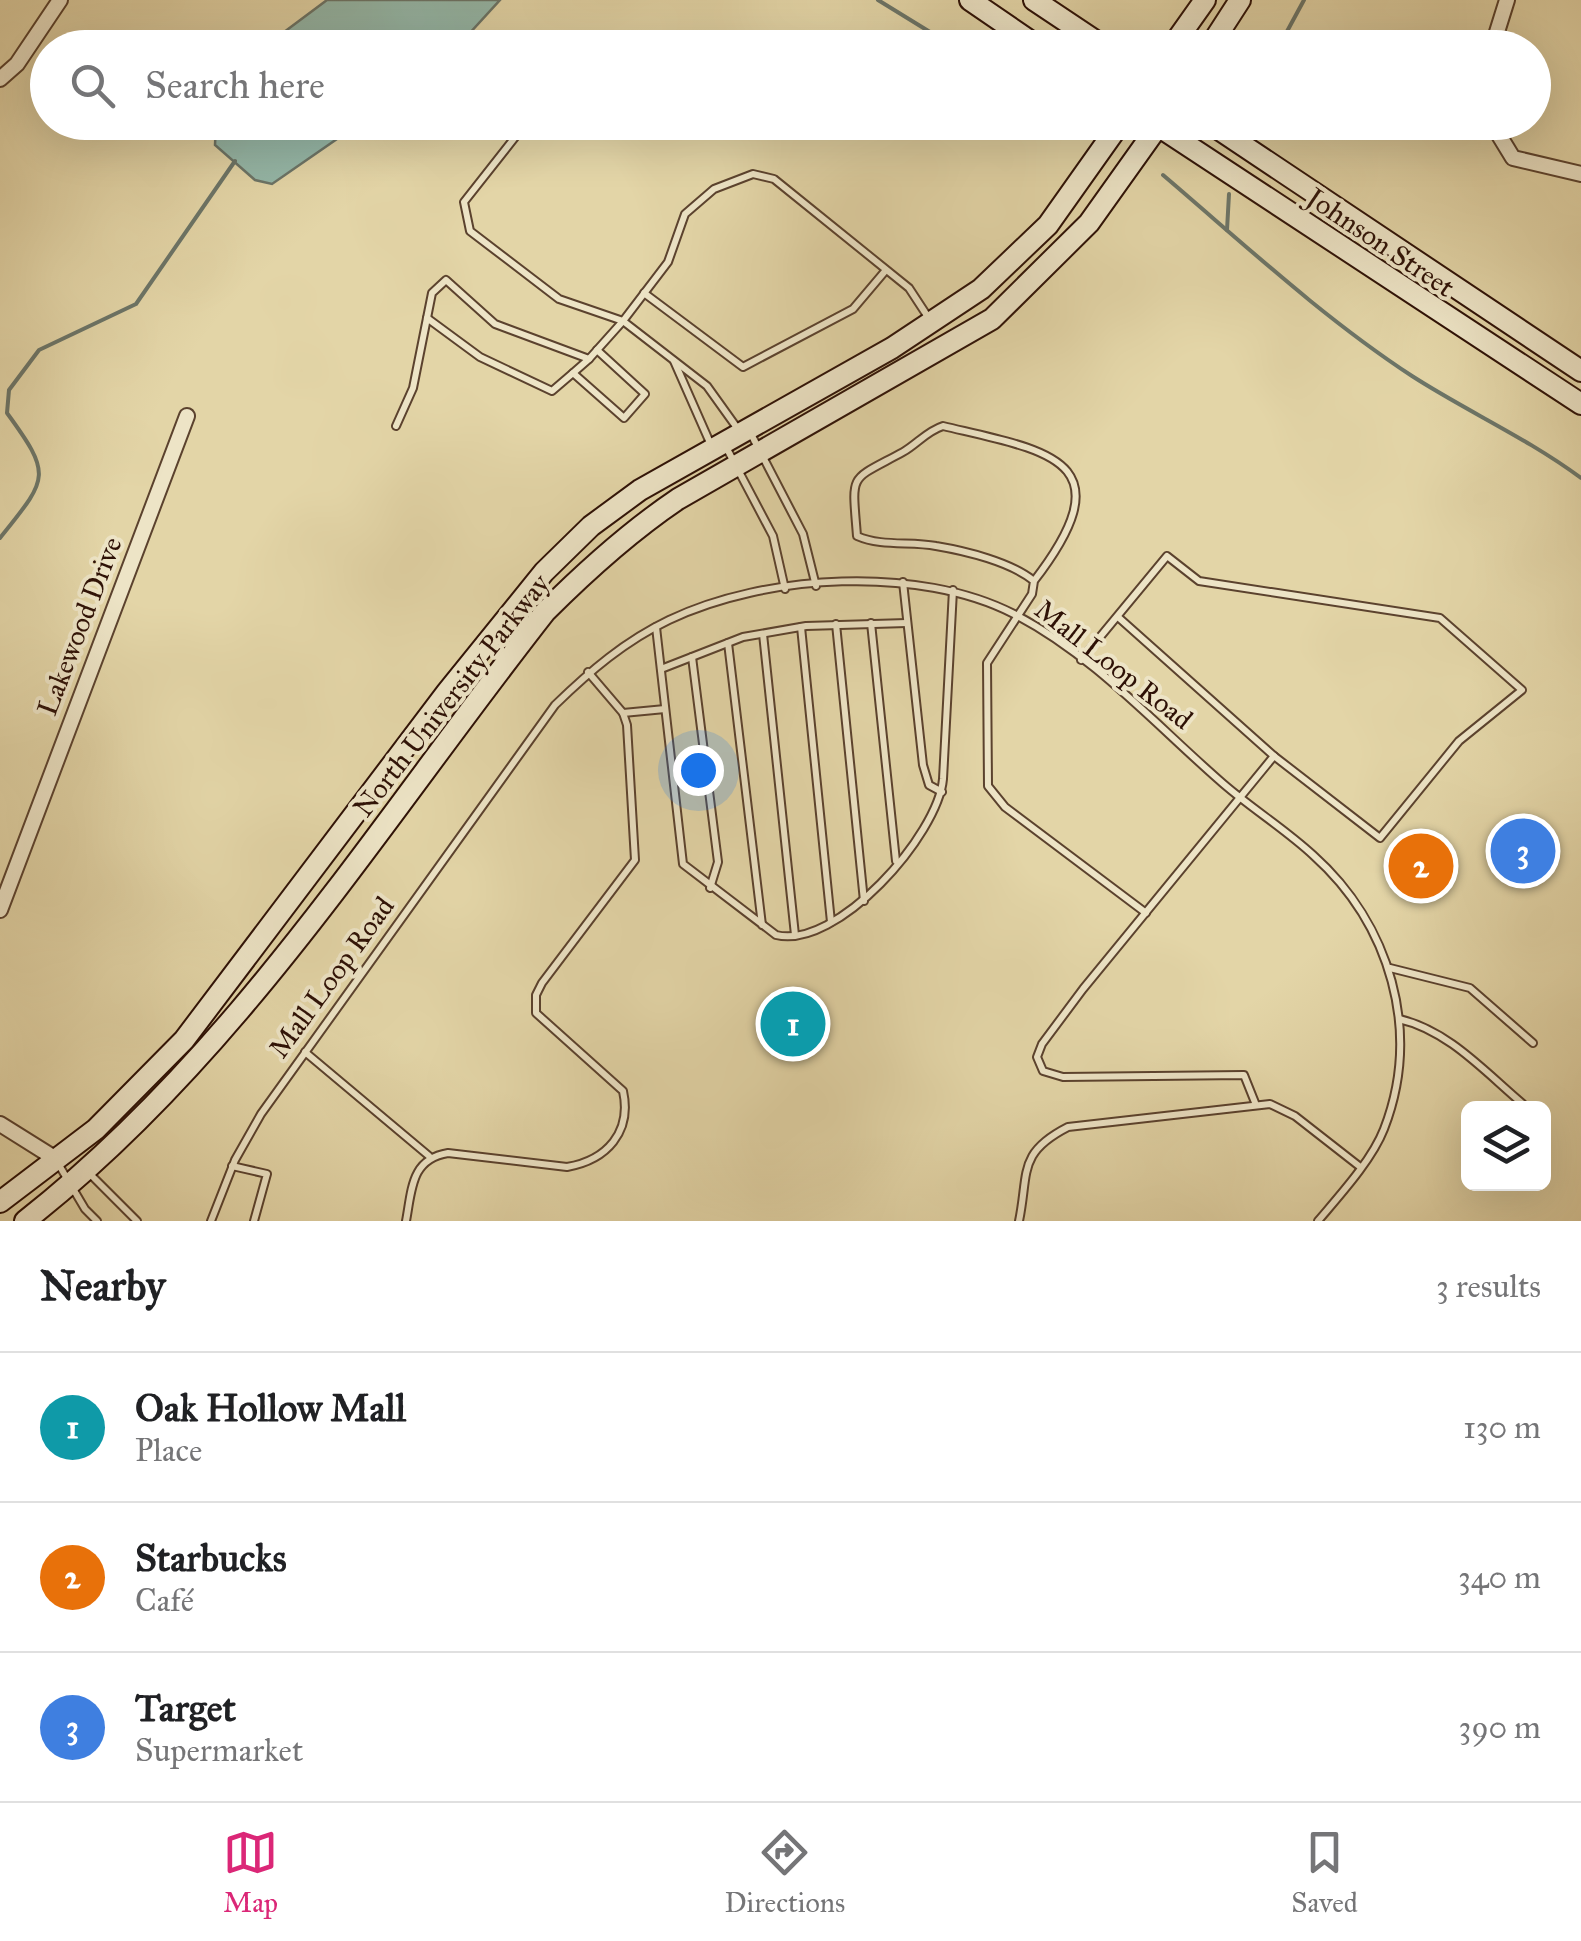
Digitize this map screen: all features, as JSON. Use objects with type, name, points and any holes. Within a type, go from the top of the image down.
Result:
[{"type":"main road","points":[[970,0],[1014,30]]},
{"type":"main road","points":[[1034,0],[1079,30]]},
{"type":"main road","points":[[1184,30],[1205,0]]},
{"type":"main road","points":[[1221,30],[1240,0]]},
{"type":"main road","name":"North University Parkway","points":[[0,1202],[96,1129],[184,1040],[544,572],[591,526],[731,437],[931,322],[980,289],[1026,248],[1086,176],[1110,140]]},
{"type":"main road","name":"North University Parkway","points":[[25,1221],[139,1124],[259,989],[544,612],[630,532],[735,466],[992,318],[1088,223],[1146,140]]},
{"type":"main road","name":"Johnson Street","points":[[1181,140],[1581,404]]},
{"type":"main road","name":"Johnson Street","points":[[1235,140],[1581,371]]},
{"type":"street","points":[[1498,30],[1507,0]]},
{"type":"street","points":[[39,30],[55,4]]},
{"type":"street","points":[[0,78],[17,64],[30,43]]},
{"type":"street","points":[[1502,140],[1513,158],[1581,174]]},
{"type":"street","name":"Lakewood Drive","points":[[0,910],[187,416]]},
{"type":"street","points":[[0,1124],[56,1159]]},
{"type":"lane","points":[[513,140],[464,202],[470,230],[558,300],[623,321],[707,386],[731,437],[735,466],[774,536],[784,588]]},
{"type":"lane","points":[[428,318],[480,356],[552,390],[589,359],[644,294],[668,262],[686,214],[714,189],[753,174],[774,178],[909,288],[931,322]]},
{"type":"lane","points":[[644,294],[743,368],[853,309],[886,270]]},
{"type":"lane","points":[[396,426],[414,388],[432,293],[446,280],[495,324],[589,359]]},
{"type":"lane","points":[[572,374],[624,418],[646,394],[597,350]]},
{"type":"lane","points":[[674,359],[731,437],[760,453],[803,534],[816,586]]},
{"type":"lane","points":[[1034,581],[1021,570],[936,546],[869,542],[857,536],[853,488],[866,468],[943,426],[1033,448],[1059,459],[1073,478],[1074,512],[1054,556],[1034,581],[1032,594],[987,663],[988,786],[1005,808],[1146,913]]},
{"type":"lane","points":[[1081,660],[1166,556],[1200,581],[1440,618],[1522,690],[1459,741],[1380,838],[1274,756],[1118,617]]},
{"type":"lane","points":[[903,582],[922,766],[929,784],[942,792]]},
{"type":"lane","name":"Mall Loop Road","points":[[210,1221],[232,1166],[261,1114],[523,744],[588,672],[656,626],[715,604],[784,588],[903,582],[952,590],[1016,615],[1081,660],[1148,712],[1241,797],[1315,856],[1365,914],[1390,968],[1401,1056],[1394,1098],[1382,1133],[1318,1221]]},
{"type":"lane","points":[[656,626],[683,864],[776,935],[795,935],[830,922],[864,902],[922,830],[942,792],[952,590]]},
{"type":"lane","points":[[661,669],[763,634],[836,624],[907,622]]},
{"type":"lane","points":[[871,623],[896,862]]},
{"type":"lane","points":[[836,624],[864,902]]},
{"type":"lane","points":[[801,627],[830,922]]},
{"type":"lane","points":[[763,634],[795,935]]},
{"type":"lane","points":[[728,643],[762,925]]},
{"type":"lane","points":[[692,657],[718,862],[710,888]]},
{"type":"lane","points":[[406,1221],[418,1167],[429,1156],[459,1154],[566,1167],[604,1155],[623,1125],[627,1109],[623,1090],[536,1014],[535,1003],[542,983],[636,860],[630,753],[623,712],[588,672]]},
{"type":"lane","points":[[623,712],[664,709]]},
{"type":"lane","points":[[1256,1105],[1244,1075],[1063,1077],[1043,1070],[1037,1057],[1042,1044],[1274,756]]},
{"type":"lane","points":[[1390,968],[1451,980],[1470,988],[1533,1042]]},
{"type":"lane","points":[[1399,1019],[1424,1025],[1441,1036],[1519,1101]]},
{"type":"lane","points":[[305,1052],[429,1156]]},
{"type":"lane","points":[[1020,1221],[1022,1180],[1032,1154],[1047,1138],[1068,1127],[1256,1105],[1281,1107],[1359,1166]]},
{"type":"lane","points":[[56,1159],[88,1171],[137,1221]]},
{"type":"lane","points":[[56,1159],[70,1186],[97,1221]]},
{"type":"lane","points":[[232,1166],[267,1174],[254,1221]]},
{"type":"shaded area","points":[[327,0],[500,0],[473,30],[287,30]]},
{"type":"shaded area","points":[[215,140],[335,140],[272,184],[255,180],[215,145]]},
{"type":"waterway","points":[[878,0],[927,30]]},
{"type":"waterway","points":[[1288,30],[1304,0]]},
{"type":"waterway","points":[[0,538],[28,502],[39,477],[32,451],[7,413],[9,390],[39,350],[136,304],[235,161]]},
{"type":"waterway","points":[[1163,175],[1284,279],[1379,353],[1581,478]]},
{"type":"waterway","points":[[1227,230],[1229,194]]},
{"type":"place","name":"Target","points":[[1523,851]]},
{"type":"place","name":"Starbucks","points":[[1421,866]]},
{"type":"place","name":"Oak Hollow Mall","points":[[793,1024]]}]
